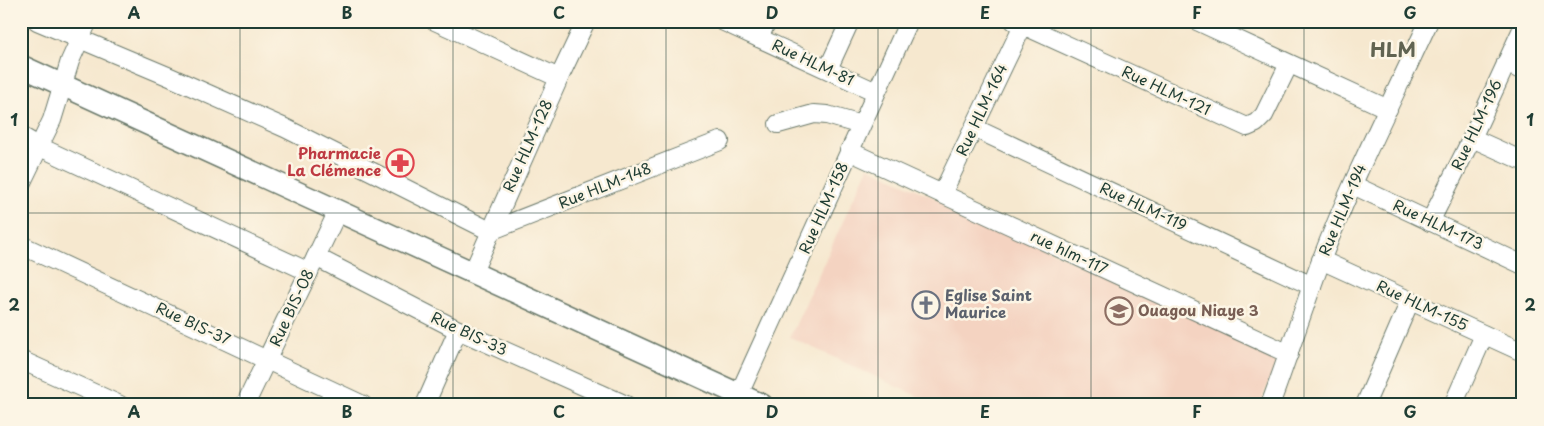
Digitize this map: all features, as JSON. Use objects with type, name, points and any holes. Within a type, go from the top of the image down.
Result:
[{"type":"street","points":[[36,21],[285,128],[490,232]]},
{"type":"street","points":[[21,184],[52,120],[64,86],[70,60],[88,21]]},
{"type":"street","points":[[435,21],[559,78]]},
{"type":"street","name":"Rue HLM-128","points":[[473,272],[586,21]]},
{"type":"street","name":"Rue HLM-81","points":[[722,21],[876,92]]},
{"type":"street","points":[[759,38],[767,21]]},
{"type":"street","points":[[828,70],[850,21]]},
{"type":"street","name":"Rue HLM-158","points":[[739,394],[909,21]]},
{"type":"street","points":[[1200,22],[1388,109]]},
{"type":"street","name":"Rue HLM-194","points":[[1270,405],[1321,260],[1427,22]]},
{"type":"street","name":"Rue HLM-121","points":[[1018,23],[1247,127],[1256,123],[1264,115],[1289,64]]},
{"type":"street","name":"Rue HLM-164","points":[[942,194],[974,128],[1018,23]]},
{"type":"street","name":"Rue HLM-196","points":[[1430,222],[1472,138],[1523,27]]},
{"type":"street","points":[[1506,63],[1523,71]]},
{"type":"street","points":[[21,66],[762,405]]},
{"type":"street","points":[[778,124],[814,114],[827,115],[861,125]]},
{"type":"street","name":"Rue HLM-119","points":[[974,128],[1312,286]]},
{"type":"street","name":"Rue BIS-33","points":[[21,136],[40,147],[312,265],[626,405]]},
{"type":"street","points":[[1472,138],[1523,162]]},
{"type":"street","name":"Rue HLM-148","points":[[490,232],[720,140]]},
{"type":"street","name":"rue hlm-117","points":[[849,151],[1289,354]]},
{"type":"street","name":"Rue HLM-173","points":[[1353,185],[1523,264]]},
{"type":"street","name":"Rue BIS-08","points":[[245,405],[338,211]]},
{"type":"street","name":"Rue BIS-37","points":[[21,245],[363,405]]},
{"type":"street","name":"Rue HLM-155","points":[[1321,260],[1484,335],[1518,350],[1523,350]]},
{"type":"street","points":[[1365,405],[1410,301]]},
{"type":"street","points":[[425,405],[458,330]]},
{"type":"street","points":[[1452,405],[1484,335]]},
{"type":"street","points":[[21,360],[120,405]]},
{"type":"shaded area","points":[[868,167],[1280,357],[1259,405],[936,405],[790,337]]},
{"type":"place","name":"Pharmacie La Clémence","points":[[400,163]]},
{"type":"place","name":"Eglise Saint Maurice","points":[[926,305]]},
{"type":"place","name":"Ouagou Niaye 3","points":[[1119,311]]},
{"type":"district","name":"HLM","points":[[1393,50]]}]
